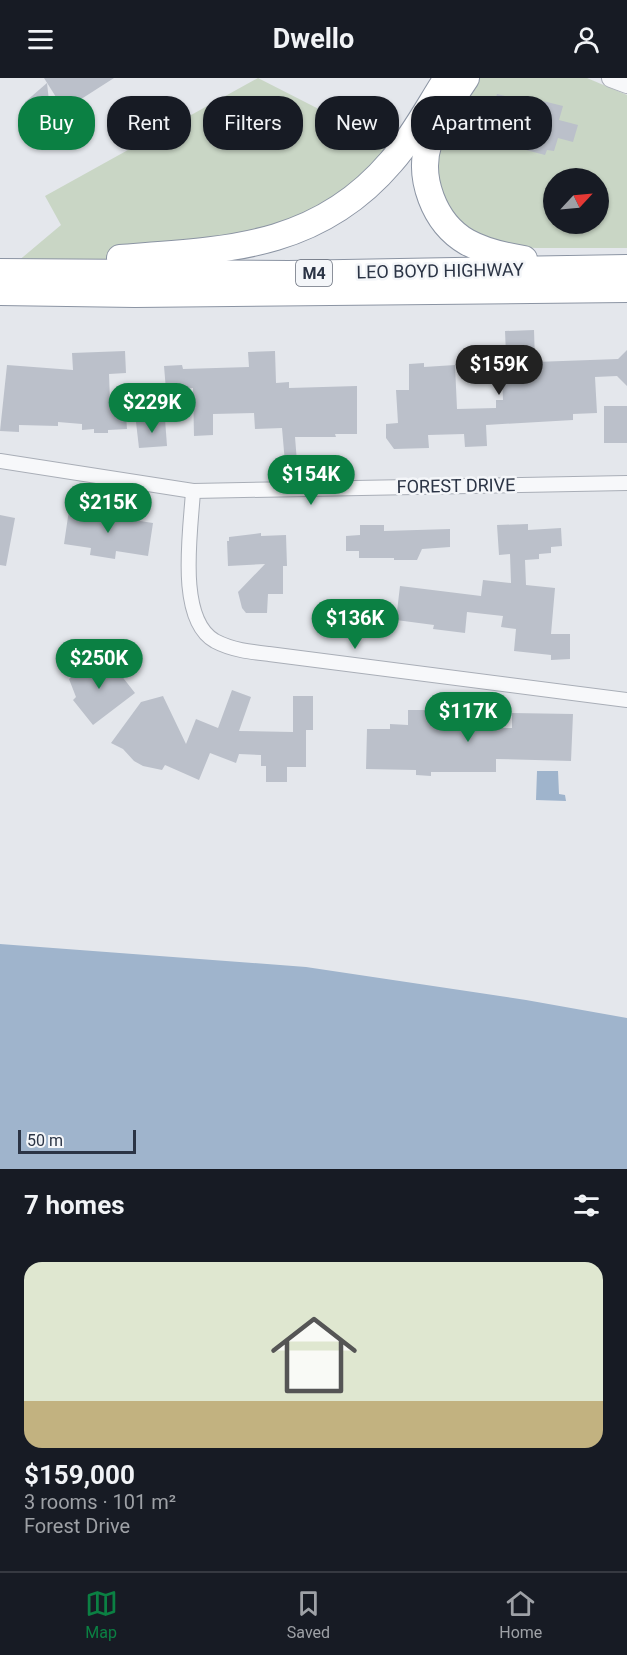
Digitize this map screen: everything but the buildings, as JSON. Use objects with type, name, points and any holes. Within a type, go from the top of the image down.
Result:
[{"type":"highway","points":[[46,272],[96,260],[251,245],[301,229],[348,201],[391,162],[447,78]]},
{"type":"highway","points":[[466,78],[434,130],[425,159],[430,194],[443,220],[466,242],[483,250],[585,268]]},
{"type":"highway","name":"LEO BOYD HIGHWAY","points":[[0,272],[289,274],[627,268]]},
{"type":"highway","name":"LEO BOYD HIGHWAY","points":[[0,292],[135,294],[627,289]]},
{"type":"street","points":[[611,78],[627,84]]},
{"type":"street","name":"FOREST DRIVE","points":[[0,461],[193,491],[627,483]]},
{"type":"street","points":[[193,491],[189,556],[191,604],[199,626],[213,640],[236,650],[627,700]]},
{"type":"green space","points":[[258,78],[293,96],[226,96]]},
{"type":"green space","points":[[471,78],[587,78],[627,95],[627,248],[536,248],[487,245],[450,225],[428,154],[430,150],[552,150],[552,96],[461,96]]},
{"type":"green space","points":[[303,101],[315,107],[315,150],[399,150],[370,185],[201,257],[17,262],[61,225],[45,196],[128,150],[191,150],[191,115],[203,108],[203,150],[303,150]]},
{"type":"water","points":[[537,771],[558,771],[559,794],[565,795],[566,801],[536,800]]},
{"type":"water","points":[[0,944],[306,967],[526,1000],[627,1018],[627,1169],[0,1169]]}]
